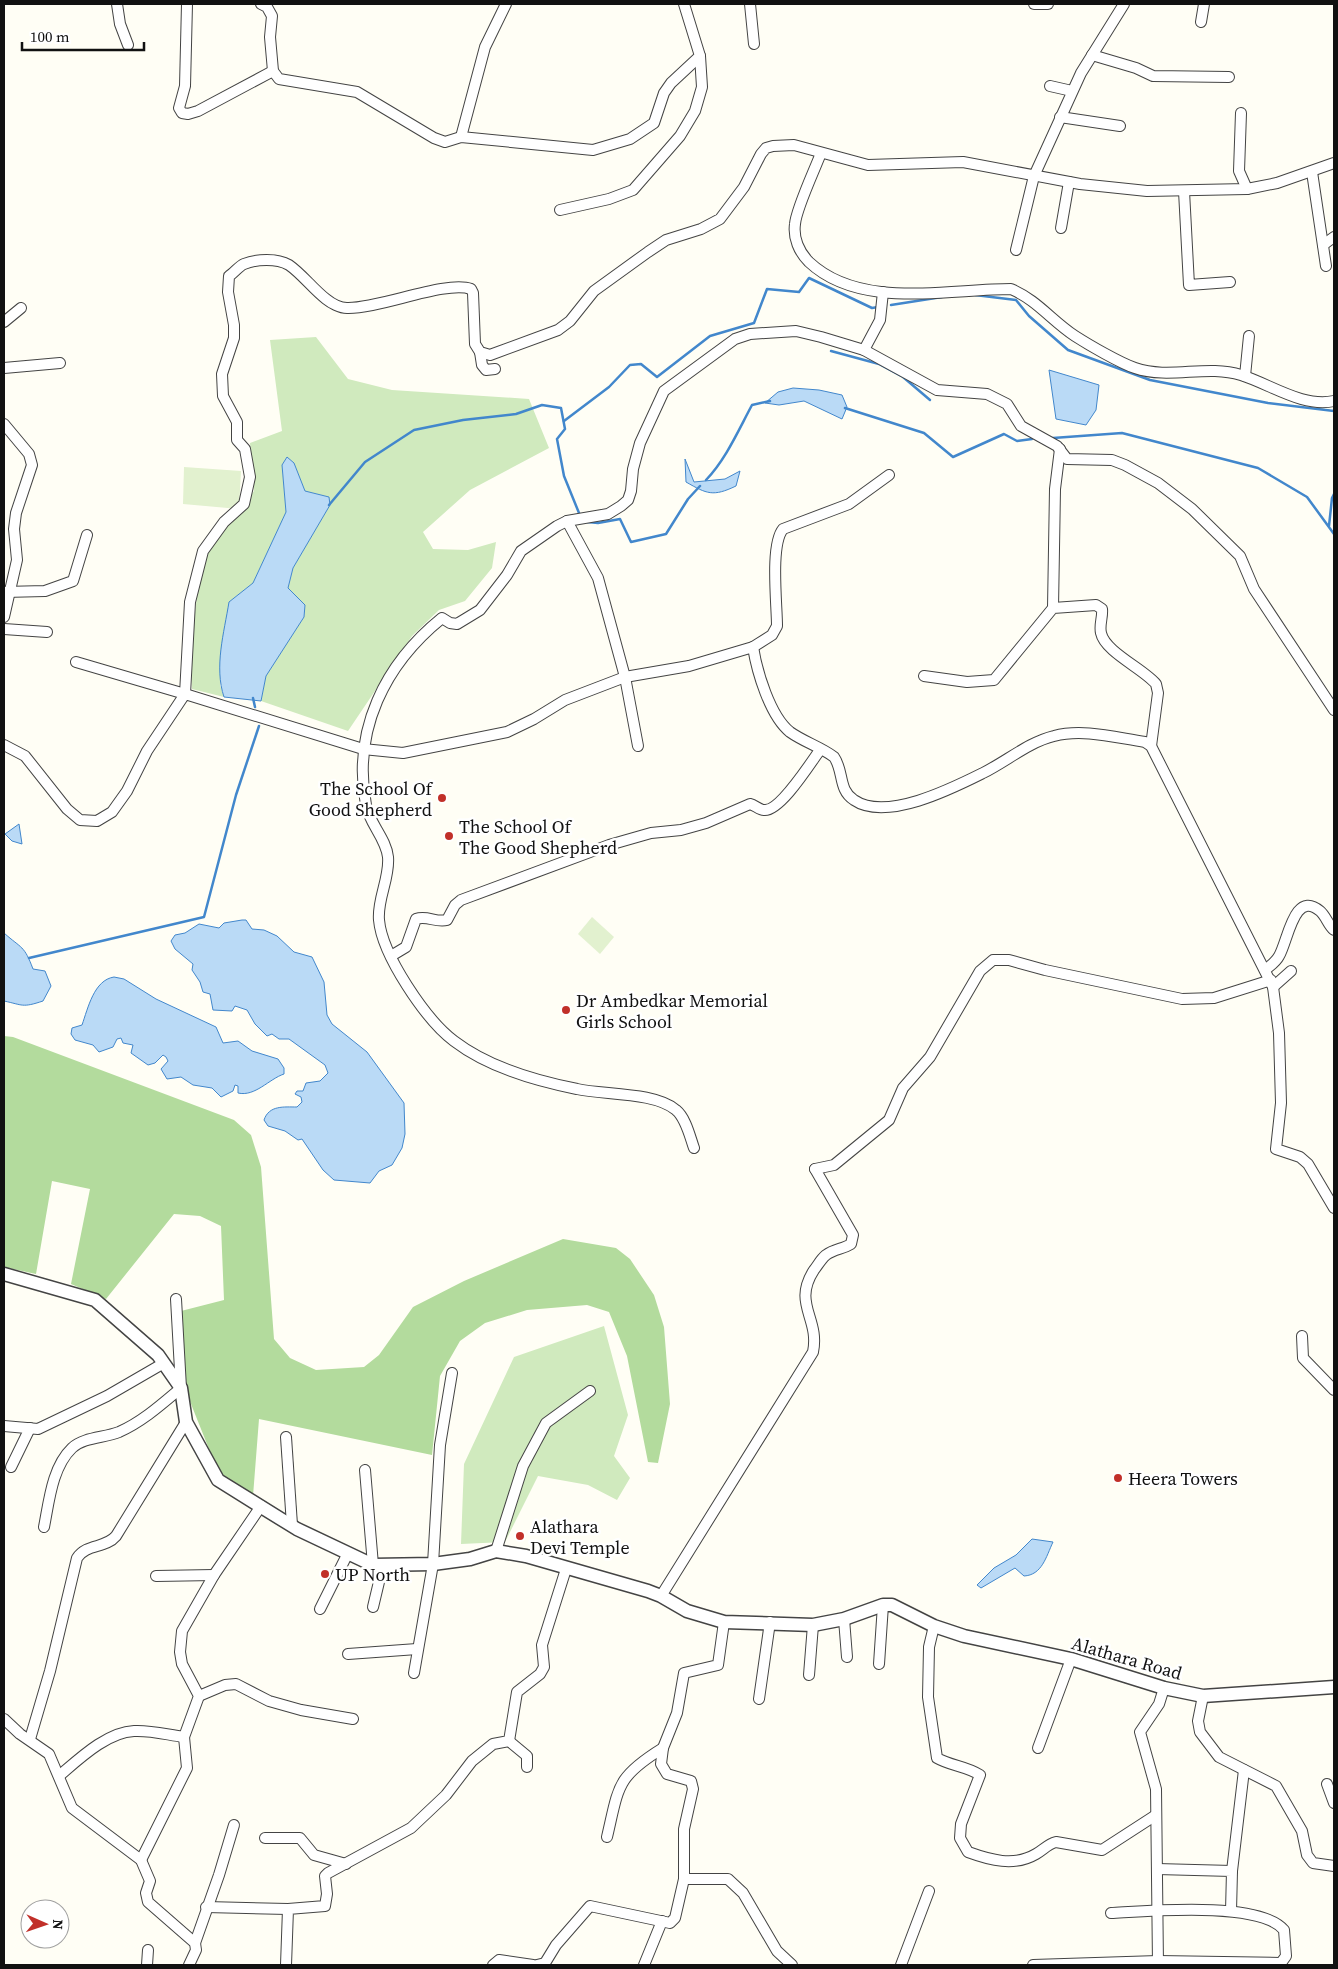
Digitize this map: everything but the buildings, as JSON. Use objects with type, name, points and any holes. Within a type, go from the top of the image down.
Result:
[{"type":"street","points":[[117,4],[120,24],[128,45]]},
{"type":"street","points":[[187,4],[185,86],[179,108],[182,113],[188,114],[198,111],[273,71]]},
{"type":"street","points":[[261,4],[268,7],[272,16],[270,37],[273,71],[279,79],[357,92],[434,138],[445,142],[461,137],[593,150],[630,139],[654,123],[664,93],[671,83],[700,56]]},
{"type":"street","points":[[461,137],[485,47],[506,4]]},
{"type":"street","points":[[560,210],[609,199],[633,190],[680,136],[695,111],[702,87],[700,56],[684,4]]},
{"type":"street","points":[[750,4],[754,44]]},
{"type":"street","points":[[1034,4],[1048,4]]},
{"type":"street","points":[[1016,250],[1034,176],[1072,91],[1124,4]]},
{"type":"street","points":[[1201,22],[1204,4]]},
{"type":"street","points":[[1092,55],[1136,68],[1154,76],[1229,77]]},
{"type":"street","points":[[1050,86],[1072,91]]},
{"type":"street","points":[[1241,112],[1239,171],[1247,189]]},
{"type":"street","points":[[1060,117],[1120,126]]},
{"type":"street","points":[[480,352],[490,355],[558,330],[570,321],[594,291],[648,252],[666,240],[702,229],[720,219],[744,186],[766,148],[794,145],[868,165],[963,162],[1069,182],[1147,191],[1247,189],[1312,172],[1334,163]]},
{"type":"street","points":[[821,152],[794,223],[801,254],[821,273],[863,290],[883,292],[1011,290],[1023,294],[1075,336],[1136,368],[1167,374],[1221,370],[1245,376],[1307,400],[1323,403],[1334,401]]},
{"type":"street","points":[[1312,172],[1326,266]]},
{"type":"street","points":[[1062,228],[1069,182]]},
{"type":"street","points":[[1184,191],[1189,285],[1230,282]]},
{"type":"street","points":[[1323,245],[1334,237]]},
{"type":"street","points":[[4,745],[26,756],[67,808],[80,820],[97,821],[112,812],[127,791],[148,751],[185,694],[190,602],[203,551],[224,522],[244,504],[250,477],[245,449],[237,440],[237,422],[224,396],[222,374],[234,332],[228,292],[229,276],[244,264],[271,259],[288,265],[324,297],[346,308],[399,300],[450,288],[465,287],[471,289],[475,344],[480,352],[482,365],[486,370],[495,369]]},
{"type":"street","points":[[864,350],[880,320],[883,292]]},
{"type":"street","points":[[4,322],[21,308]]},
{"type":"street","points":[[694,1148],[688,1130],[676,1110],[646,1097],[577,1089],[530,1076],[485,1060],[453,1041],[430,1018],[409,990],[391,956],[379,920],[389,866],[388,854],[366,806],[362,749],[377,696],[395,667],[416,643],[442,618],[450,623],[458,624],[480,610],[507,575],[521,551],[567,521],[608,514],[628,500],[640,443],[664,391],[735,339],[770,331],[796,332],[864,350],[937,390],[978,393],[1002,400],[1007,404],[1021,426],[1060,449],[1067,460],[1112,460],[1158,483],[1192,509],[1240,556],[1254,589],[1334,710]]},
{"type":"street","points":[[1245,376],[1249,336]]},
{"type":"street","points":[[4,368],[60,363]]},
{"type":"street","points":[[4,424],[30,454],[32,465],[16,513],[14,529],[17,560],[7,592],[4,616]]},
{"type":"street","points":[[924,676],[967,682],[994,680],[1053,608],[1055,489],[1060,449]]},
{"type":"street","points":[[76,662],[362,749],[404,753],[507,732],[534,719],[565,700],[625,677],[689,666],[753,647],[772,636],[777,626],[776,548],[780,533],[783,529],[849,504],[889,475]]},
{"type":"street","points":[[567,521],[598,578],[625,677],[638,746]]},
{"type":"street","points":[[7,592],[50,591],[73,581],[87,535]]},
{"type":"street","points":[[1053,608],[1096,605],[1100,607],[1102,609],[1100,627],[1103,639],[1125,660],[1156,684],[1158,693],[1151,746]]},
{"type":"street","points":[[4,629],[47,632]]},
{"type":"street","points":[[753,647],[756,664],[776,714],[789,731],[820,750],[831,754],[838,763],[841,781],[848,796],[864,806],[884,808],[933,795],[983,773],[1042,740],[1055,736],[1096,735],[1145,742],[1151,746],[1272,984],[1278,1024],[1281,1087],[1276,1149],[1300,1157],[1308,1164],[1333,1203]]},
{"type":"street","points":[[391,956],[406,947],[416,919],[425,918],[442,922],[447,920],[454,905],[461,900],[510,880],[609,845],[651,833],[681,830],[706,823],[750,804],[761,810],[769,810],[788,793],[820,750]]},
{"type":"street","points":[[1265,970],[1280,955],[1295,914],[1302,906],[1306,905],[1319,910],[1334,930]]},
{"type":"street","points":[[661,1596],[813,1352],[814,1330],[805,1303],[805,1289],[820,1261],[835,1249],[851,1244],[853,1235],[816,1169],[834,1165],[889,1120],[903,1088],[930,1057],[986,965],[993,960],[1009,960],[1044,970],[1182,999],[1214,998],[1272,984],[1291,971]]},
{"type":"street","points":[[4,1274],[95,1300],[158,1355],[182,1388]]},
{"type":"street","points":[[176,1299],[186,1422],[218,1480],[292,1525],[348,1553],[378,1565],[433,1564],[470,1559],[496,1551],[526,1556],[661,1596],[687,1611],[724,1622],[770,1622],[813,1626],[883,1605],[879,1664]]},
{"type":"street","points":[[1302,1336],[1303,1358],[1334,1390]]},
{"type":"street","points":[[4,1426],[38,1429],[107,1396],[164,1363]]},
{"type":"street","points":[[414,1673],[433,1564],[440,1445],[452,1373]]},
{"type":"street","points":[[44,1527],[52,1485],[64,1458],[72,1448],[127,1428],[144,1418],[182,1388]]},
{"type":"street","points":[[496,1551],[523,1466],[546,1423],[590,1391]]},
{"type":"street","points":[[30,1738],[48,1679],[77,1558],[86,1549],[109,1542],[116,1536],[186,1422]]},
{"type":"street","points":[[11,1467],[30,1428]]},
{"type":"street","points":[[286,1438],[292,1525]]},
{"type":"street","points":[[365,1470],[378,1565],[373,1607]]},
{"type":"street","points":[[199,1696],[182,1664],[180,1642],[182,1631],[214,1575],[261,1506]]},
{"type":"street","points":[[320,1609],[348,1553]]},
{"type":"street","points":[[509,1741],[517,1692],[540,1674],[544,1666],[542,1645],[566,1569]]},
{"type":"street","points":[[156,1576],[214,1575]]},
{"type":"street","name":"Alathara Road","points":[[883,1605],[892,1605],[934,1626],[964,1636],[1071,1659],[1164,1688],[1203,1696],[1334,1687]]},
{"type":"street","points":[[844,1618],[847,1657]]},
{"type":"street","points":[[537,1965],[545,1963],[556,1945],[590,1906],[670,1923],[675,1918],[684,1879],[684,1829],[693,1789],[690,1781],[667,1774],[660,1764],[663,1748],[677,1713],[684,1673],[718,1665],[724,1622]]},
{"type":"street","points":[[760,1698],[770,1622]]},
{"type":"street","points":[[809,1675],[813,1626]]},
{"type":"street","points":[[934,1626],[929,1647],[928,1697],[936,1758],[951,1766],[968,1768],[980,1775],[961,1824],[960,1838],[968,1852],[1004,1862],[1016,1861],[1034,1855],[1056,1842],[1102,1850],[1156,1815]]},
{"type":"street","points":[[348,1654],[417,1649]]},
{"type":"street","points":[[1038,1748],[1071,1659]]},
{"type":"street","points":[[141,1860],[187,1768],[184,1737],[199,1696],[225,1685],[236,1684],[269,1701],[301,1710],[353,1719]]},
{"type":"street","points":[[1158,1963],[1156,1789],[1140,1732],[1159,1704],[1164,1688]]},
{"type":"street","points":[[1203,1696],[1198,1721],[1200,1732],[1219,1757],[1276,1786],[1302,1831],[1307,1855],[1313,1864],[1334,1866]]},
{"type":"street","points":[[4,1719],[20,1734],[30,1738],[50,1754],[72,1808],[141,1860],[150,1881],[146,1893],[148,1902],[195,1943]]},
{"type":"street","points":[[59,1776],[75,1762],[112,1737],[133,1731],[184,1737]]},
{"type":"street","points":[[509,1741],[527,1756],[527,1767]]},
{"type":"street","points":[[206,1908],[288,1909],[325,1906],[327,1894],[325,1876],[411,1828],[446,1795],[472,1761],[493,1744],[509,1741]]},
{"type":"street","points":[[607,1836],[621,1784],[629,1772],[663,1748]]},
{"type":"street","points":[[1231,1911],[1232,1871],[1244,1770]]},
{"type":"street","points":[[1327,1784],[1334,1803]]},
{"type":"street","points":[[189,1965],[196,1950],[195,1943],[234,1825]]},
{"type":"street","points":[[265,1838],[300,1838],[314,1855],[346,1864]]},
{"type":"street","points":[[1157,1870],[1232,1871]]},
{"type":"street","points":[[684,1879],[728,1879],[743,1894],[777,1951],[792,1965]]},
{"type":"street","points":[[901,1965],[929,1892]]},
{"type":"street","points":[[286,1965],[288,1909]]},
{"type":"street","points":[[1033,1965],[1281,1963],[1284,1961],[1286,1936],[1275,1920],[1231,1911],[1112,1913]]},
{"type":"street","points":[[644,1965],[662,1921]]},
{"type":"street","points":[[147,1965],[148,1950]]},
{"type":"street","points":[[493,1965],[499,1960],[533,1965]]},
{"type":"green space","points":[[316,337],[348,379],[392,390],[529,399],[549,448],[470,490],[423,532],[433,549],[468,550],[496,542],[492,568],[465,601],[439,610],[412,636],[348,731],[261,701],[266,676],[304,617],[305,605],[288,588],[293,568],[330,505],[329,497],[305,491],[294,463],[287,457],[282,465],[286,512],[253,583],[229,602],[220,685],[224,697],[192,689],[194,619],[203,565],[217,538],[254,491],[250,443],[282,431],[270,340]]},
{"type":"green space","points":[[184,467],[241,471],[239,509],[183,504]]},
{"type":"green space","points":[[592,917],[614,937],[600,954],[578,934]]},
{"type":"green space","points":[[4,1036],[13,1037],[234,1120],[251,1135],[261,1167],[274,1339],[290,1358],[316,1370],[364,1367],[379,1355],[413,1307],[464,1281],[563,1239],[616,1248],[630,1259],[654,1295],[664,1327],[670,1404],[658,1463],[648,1462],[627,1356],[609,1312],[587,1305],[527,1310],[485,1323],[460,1341],[440,1376],[432,1455],[259,1419],[253,1496],[235,1487],[217,1469],[183,1383],[181,1311],[224,1300],[221,1226],[200,1216],[174,1214],[106,1299],[71,1284],[90,1189],[52,1181],[36,1274],[4,1267]]},
{"type":"green space","points":[[604,1326],[628,1415],[614,1456],[630,1478],[617,1500],[588,1485],[538,1476],[505,1542],[461,1544],[464,1464],[514,1357]]},
{"type":"water","points":[[1049,370],[1099,385],[1096,410],[1086,425],[1056,419]]},
{"type":"water","points":[[793,388],[819,390],[842,395],[847,407],[842,419],[804,401],[779,405],[765,403],[778,392]]},
{"type":"water","points":[[287,457],[294,463],[305,491],[329,497],[330,505],[293,568],[288,588],[305,605],[304,617],[266,676],[261,701],[224,697],[221,686],[220,662],[229,602],[253,583],[286,512],[282,465]]},
{"type":"water","points":[[685,459],[694,482],[725,479],[740,471],[736,486],[721,492],[710,493],[693,486],[686,482]]},
{"type":"water","points":[[19,824],[22,844],[12,841],[5,834]]},
{"type":"water","points":[[246,920],[252,929],[264,930],[277,936],[294,952],[312,957],[324,982],[327,1015],[332,1024],[367,1052],[404,1103],[405,1134],[402,1148],[392,1165],[379,1171],[370,1183],[334,1180],[323,1170],[302,1139],[298,1140],[285,1131],[268,1126],[264,1120],[266,1115],[273,1109],[297,1107],[302,1102],[301,1097],[295,1094],[297,1091],[303,1091],[306,1083],[320,1081],[328,1073],[325,1065],[289,1039],[279,1039],[272,1034],[267,1036],[255,1024],[247,1010],[235,1006],[232,1011],[213,1010],[210,994],[203,992],[200,982],[192,970],[193,964],[175,949],[171,941],[175,935],[185,933],[199,924],[219,928],[224,923]]},
{"type":"water","points":[[4,933],[25,951],[33,969],[45,971],[51,986],[43,1001],[31,1005],[19,1005],[4,1001]]},
{"type":"water","points":[[114,977],[124,979],[156,999],[216,1027],[223,1043],[238,1041],[252,1051],[278,1059],[284,1068],[284,1074],[256,1090],[244,1094],[238,1093],[238,1086],[235,1085],[233,1091],[221,1097],[212,1088],[193,1085],[181,1077],[167,1079],[161,1069],[168,1061],[166,1057],[163,1055],[155,1063],[148,1065],[131,1053],[133,1045],[123,1043],[121,1038],[117,1039],[113,1047],[99,1052],[93,1045],[75,1040],[71,1034],[72,1028],[82,1025],[89,1003],[101,983]]},
{"type":"water","points":[[1032,1539],[1053,1542],[1039,1569],[1030,1575],[1024,1576],[1015,1568],[981,1588],[977,1585],[994,1568],[1016,1555]]},
{"type":"waterway","points":[[564,421],[609,387],[630,365],[641,364],[657,377],[710,336],[754,323],[767,289],[799,292],[809,278],[872,308],[878,307]]},
{"type":"waterway","points":[[975,295],[1016,300],[1029,316],[1068,350],[1150,380],[1268,403],[1334,411]]},
{"type":"waterway","points":[[891,305],[942,297]]},
{"type":"waterway","points":[[831,351],[879,364],[903,377],[930,400]]},
{"type":"waterway","points":[[706,480],[726,454],[752,405],[770,401]]},
{"type":"waterway","points":[[329,505],[365,462],[414,430],[463,420],[516,414],[542,405],[561,408],[565,429],[557,439],[564,476],[579,513]]},
{"type":"waterway","points":[[845,408],[924,433],[953,457],[1004,434],[1017,441],[1032,439]]},
{"type":"waterway","points":[[1053,438],[1122,433],[1258,468],[1307,497],[1334,534]]},
{"type":"waterway","points":[[587,522],[598,523],[620,519],[631,542],[666,534],[688,499],[700,486]]},
{"type":"waterway","points":[[1329,526],[1334,494]]},
{"type":"waterway","points":[[253,698],[255,707]]},
{"type":"waterway","points":[[29,958],[204,917],[236,795],[259,726]]},
{"type":"place","name":"The School Of Good Shepherd","points":[[442,798]]},
{"type":"place","name":"The School Of The Good Shepherd","points":[[449,836]]},
{"type":"place","name":"Dr Ambedkar Memorial Girls School","points":[[566,1010]]},
{"type":"place","name":"Heera Towers","points":[[1118,1478]]},
{"type":"place","name":"Alathara Devi Temple","points":[[520,1536]]},
{"type":"place","name":"UP North","points":[[325,1574]]}]
